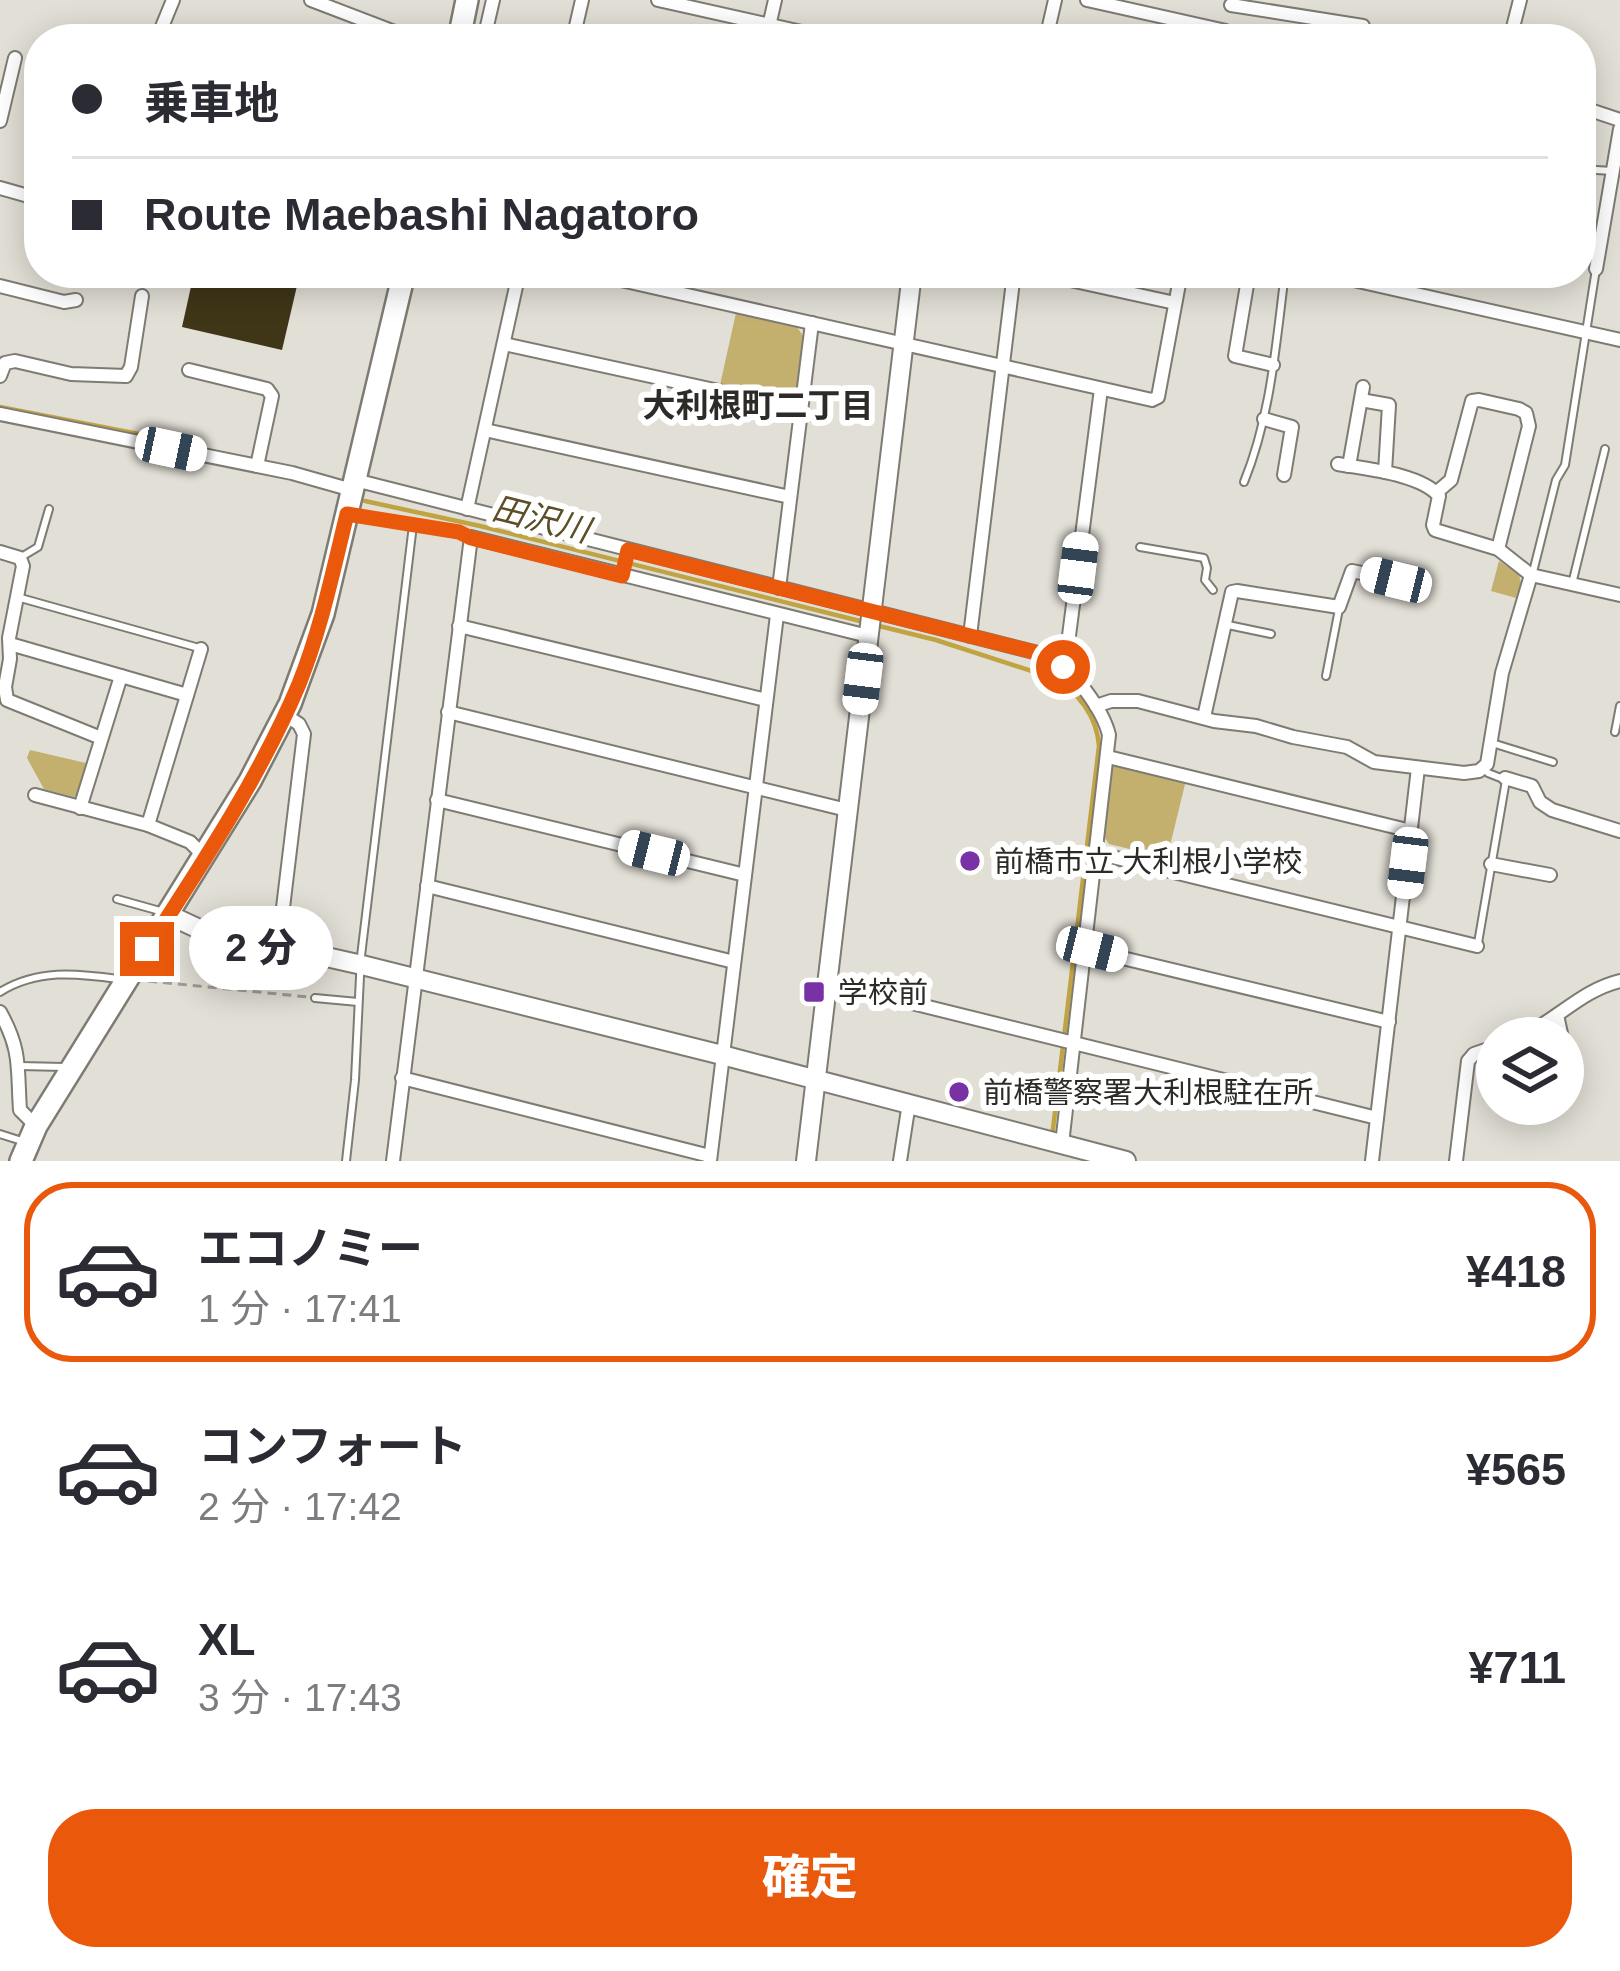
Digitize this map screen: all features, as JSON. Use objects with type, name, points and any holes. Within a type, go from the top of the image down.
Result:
[{"type":"main road","points":[[27,1150],[70,1070],[137,982],[169,915],[285,715],[316,638],[400,288]]},
{"type":"street","points":[[311,0],[373,24]]},
{"type":"street","points":[[658,0],[740,24]]},
{"type":"street","points":[[1088,0],[1183,24]]},
{"type":"street","points":[[1232,2],[1352,24]]},
{"type":"street","points":[[0,121],[15,58]]},
{"type":"street","points":[[1596,269],[1620,125]]},
{"type":"street","points":[[0,286],[64,302],[76,300]]},
{"type":"street","points":[[467,509],[516,288]]},
{"type":"street","points":[[657,288],[1152,400],[1158,397],[1178,288]]},
{"type":"street","points":[[806,1161],[910,288]]},
{"type":"street","points":[[970,636],[1012,288]]},
{"type":"street","points":[[1107,288],[1175,303]]},
{"type":"street","points":[[1246,288],[1235,356],[1273,365]]},
{"type":"street","points":[[1399,288],[1620,340]]},
{"type":"street","points":[[0,376],[5,363],[15,361],[71,374],[126,376],[142,296]]},
{"type":"street","points":[[779,588],[812,323]]},
{"type":"street","points":[[505,344],[800,409]]},
{"type":"street","points":[[189,370],[267,389],[272,396],[257,466]]},
{"type":"street","points":[[1060,662],[1067,651],[1101,388]]},
{"type":"street","points":[[1385,472],[1389,405],[1362,393],[1343,465],[1385,472],[1437,492]]},
{"type":"street","points":[[1498,549],[1529,426],[1526,413],[1519,409],[1472,401],[1451,480],[1437,492],[1435,530],[1498,549],[1531,575],[1620,595]]},
{"type":"street","points":[[0,414],[467,509],[1060,662],[1108,728],[1062,1144]]},
{"type":"street","points":[[1264,418],[1292,427],[1284,475]]},
{"type":"street","points":[[485,430],[790,497]]},
{"type":"street","points":[[393,1161],[471,538],[868,636]]},
{"type":"street","points":[[622,576],[628,550]]},
{"type":"street","points":[[0,552],[20,558],[23,566],[2,687],[7,700],[101,738]]},
{"type":"street","points":[[1214,590],[1339,608],[1352,572],[1396,580]]},
{"type":"street","points":[[1096,706],[1138,701],[1347,747],[1374,762],[1460,773],[1485,768],[1502,673],[1531,575]]},
{"type":"street","points":[[1204,718],[1231,594]]},
{"type":"street","points":[[403,1078],[710,1159],[777,615]]},
{"type":"street","points":[[459,626],[766,700]]},
{"type":"street","points":[[10,644],[187,694]]},
{"type":"street","points":[[148,825],[201,649]]},
{"type":"street","points":[[80,808],[121,676]]},
{"type":"street","points":[[448,712],[847,810]]},
{"type":"street","points":[[278,949],[304,734],[285,715]]},
{"type":"street","points":[[1108,757],[1412,831]]},
{"type":"street","points":[[1372,1161],[1418,768]]},
{"type":"street","points":[[1505,778],[1532,786],[1540,802],[1552,810],[1620,832]]},
{"type":"street","points":[[35,795],[148,825],[190,842],[205,857]]},
{"type":"street","points":[[437,800],[745,874]]},
{"type":"street","points":[[1096,853],[1477,946]]},
{"type":"street","points":[[1491,864],[1550,875]]},
{"type":"street","points":[[427,886],[734,962]]},
{"type":"street","points":[[169,915],[197,928],[278,949],[362,965],[1126,1161]]},
{"type":"street","points":[[1085,949],[1389,1022]]},
{"type":"street","points":[[1554,1017],[1620,981]]},
{"type":"street","points":[[827,982],[1377,1118]]},
{"type":"street","points":[[0,1012],[20,1066],[20,1110],[27,1150]]},
{"type":"street","points":[[1456,1161],[1468,1061],[1476,1053]]},
{"type":"street","points":[[900,1161],[909,1103]]},
{"type":"lane","points":[[1596,170],[1612,171]]},
{"type":"lane","points":[[1244,482],[1264,418],[1284,288]]},
{"type":"lane","points":[[1531,575],[1564,465],[1594,288]]},
{"type":"lane","points":[[1572,584],[1605,449]]},
{"type":"lane","points":[[20,558],[38,547],[49,509]]},
{"type":"lane","points":[[347,514],[459,532],[471,538]]},
{"type":"lane","points":[[346,1161],[358,1002],[413,525]]},
{"type":"lane","points":[[1140,548],[1204,558],[1205,580],[1214,590]]},
{"type":"lane","points":[[17,597],[201,649]]},
{"type":"lane","points":[[1326,676],[1339,608]]},
{"type":"lane","points":[[1225,625],[1271,634]]},
{"type":"lane","points":[[1616,732],[1620,706]]},
{"type":"lane","points":[[1492,743],[1553,762]]},
{"type":"lane","points":[[1477,946],[1505,778],[1485,768]]},
{"type":"lane","points":[[117,899],[169,915]]},
{"type":"lane","points":[[0,992],[52,973],[137,982]]},
{"type":"lane","points":[[315,998],[358,1002]]},
{"type":"lane","points":[[20,1066],[70,1070]]},
{"type":"lane","points":[[0,1134],[27,1150]]},
{"type":"path","points":[[137,982],[315,998]]},
{"type":"shaded area","points":[[736,313],[797,327],[803,336],[795,398],[788,401],[720,385]]},
{"type":"shaded area","points":[[1499,561],[1519,574],[1516,598],[1491,591]]},
{"type":"shaded area","points":[[30,750],[86,763],[78,794],[44,789],[27,758]]},
{"type":"shaded area","points":[[1123,759],[1187,776],[1167,858],[1109,844],[1103,835],[1111,765]]},
{"type":"building","points":[[191,288],[296,288],[282,350],[182,327]]},
{"type":"waterway","name":"田沢川","points":[[0,407],[185,443]]},
{"type":"waterway","name":"田沢川","points":[[365,501],[864,622]]},
{"type":"waterway","name":"田沢川","points":[[875,625],[1053,678],[1078,698],[1095,725],[1099,746],[1052,1137]]},
{"type":"place","name":"前橋市立 大利根小学校","points":[[970,861]]},
{"type":"place","name":"学校前","points":[[814,992]]},
{"type":"place","name":"前橋警察署大利根駐在所","points":[[959,1092]]},
{"type":"district","name":"大利根町二丁目","points":[[758,405]]},
{"type":"route","points":[[147,949],[279,728],[316,638],[347,514],[459,532],[622,576],[628,550],[1050,656],[1063,667]]}]
